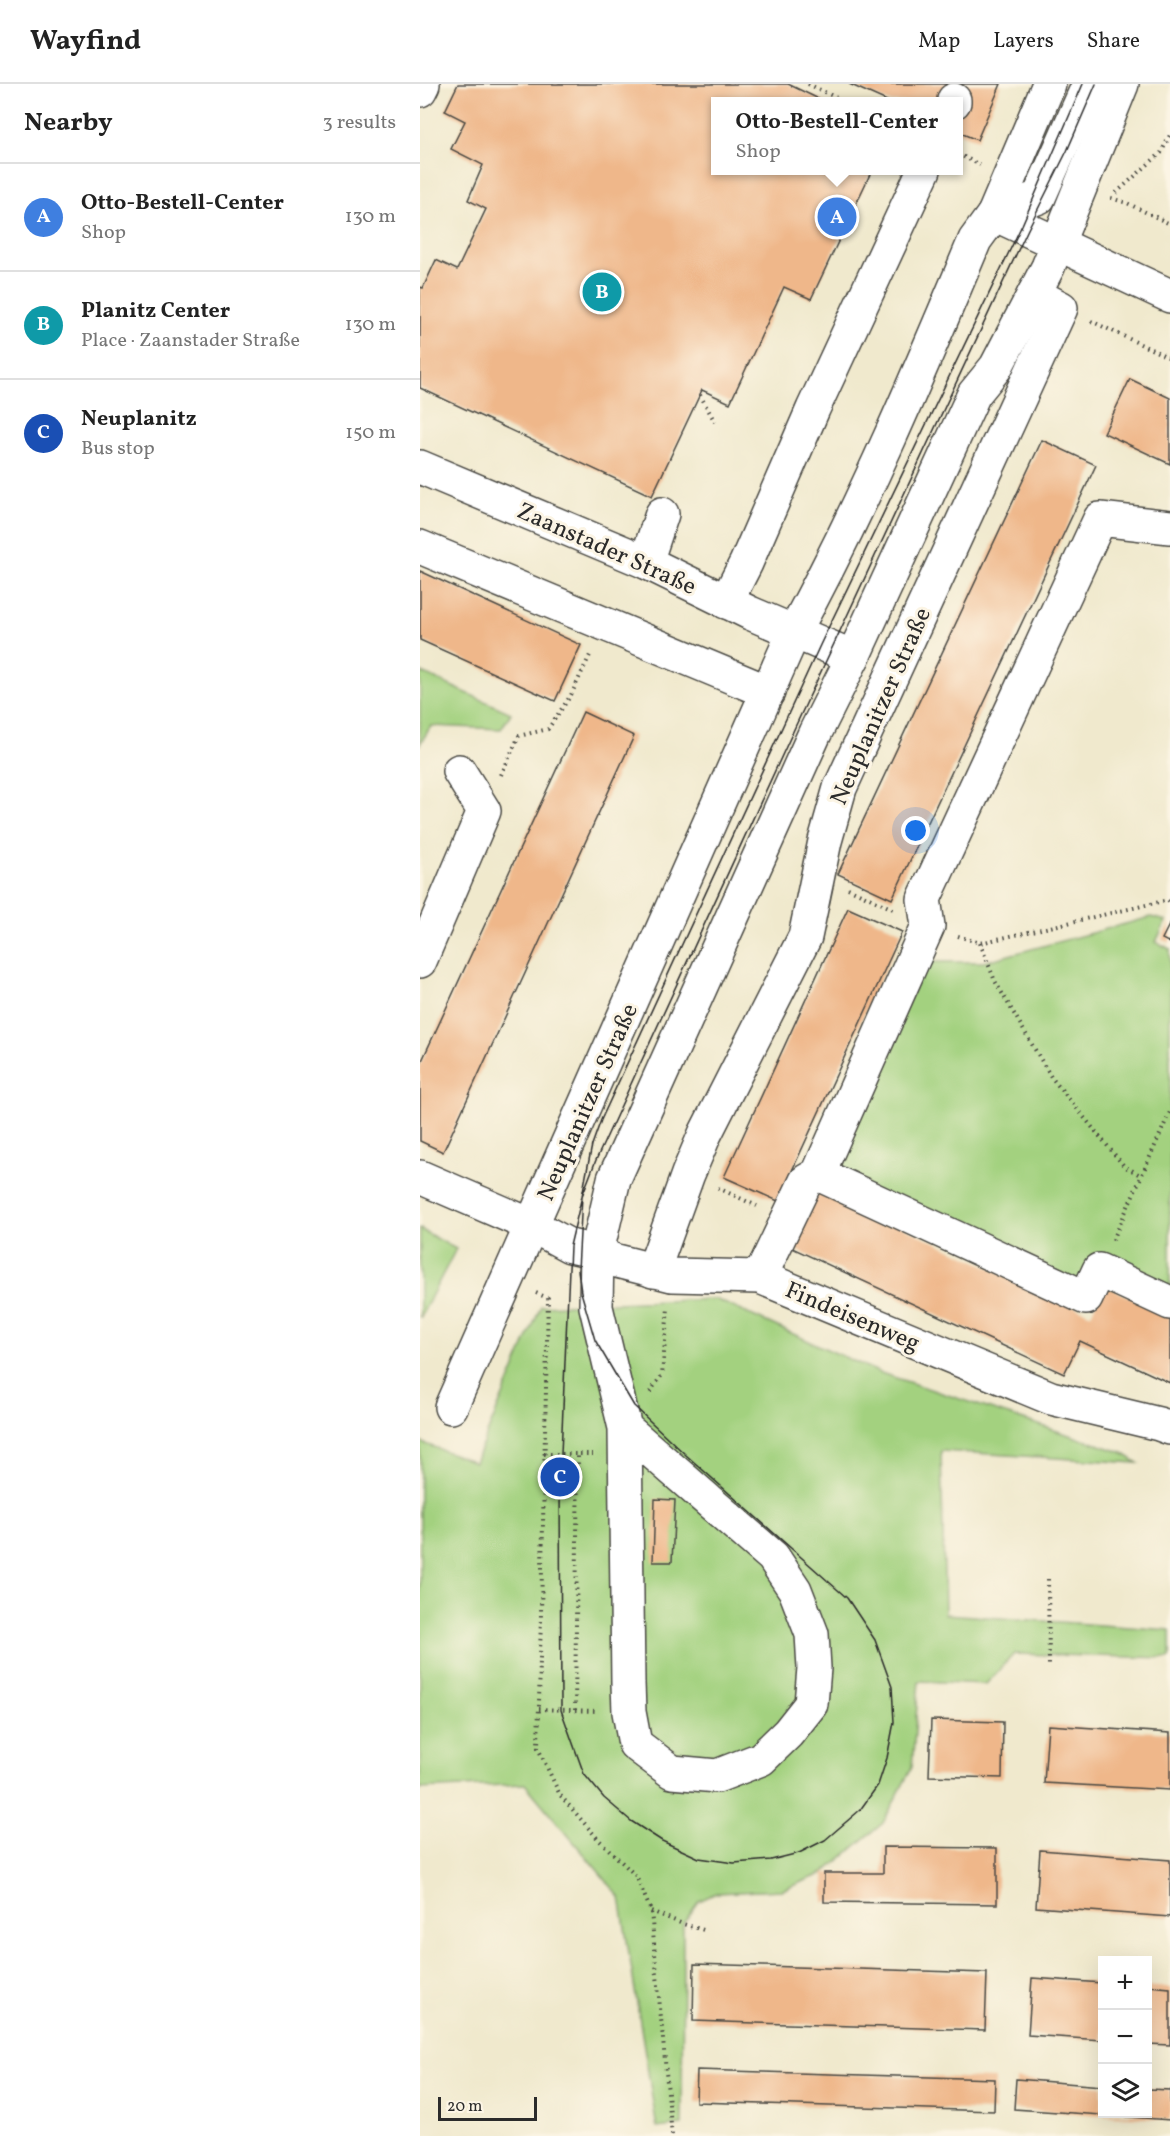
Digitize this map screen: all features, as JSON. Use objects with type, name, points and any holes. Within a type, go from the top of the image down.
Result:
[{"type":"street","points":[[420,90],[423,84]]},
{"type":"street","name":"Neuplanitzer Straße","points":[[451,1407],[794,632],[830,566],[892,433],[975,240],[994,214],[1049,84]]},
{"type":"street","points":[[994,214],[1039,197],[1089,84]]},
{"type":"street","name":"Neuplanitzer Straße","points":[[662,1273],[688,1174],[705,1134],[805,937],[825,841],[840,788],[1048,301],[1057,242],[1122,84]]},
{"type":"street","points":[[726,602],[746,563],[813,410],[922,175]]},
{"type":"street","points":[[1039,197],[1057,242]]},
{"type":"street","points":[[994,214],[1170,296]]},
{"type":"street","name":"Neuplanitzer Straße","points":[[625,1428],[773,1557],[795,1590],[812,1634],[814,1668],[811,1704],[788,1733],[761,1759],[717,1776],[672,1772],[635,1744],[629,1712],[625,1428],[596,1307],[597,1252],[614,1179],[815,733],[853,657],[974,394],[1048,301]]},
{"type":"street","name":"Zaanstader Straße","points":[[420,467],[646,562],[726,602],[794,632]]},
{"type":"street","points":[[646,562],[662,514]]},
{"type":"street","points":[[760,1277],[806,1181],[818,1174],[928,926],[924,899],[1100,519],[1170,526]]},
{"type":"street","points":[[420,547],[768,692]]},
{"type":"street","name":"Neuplanitzer Straße","points":[[794,632],[853,657]]},
{"type":"street","points":[[420,961],[484,811],[459,771]]},
{"type":"street","points":[[818,1174],[1086,1298],[1099,1270],[1170,1303]]},
{"type":"street","points":[[420,1177],[532,1226]]},
{"type":"street","name":"Findeisenweg","points":[[532,1226],[570,1246],[597,1252],[613,1260],[662,1273],[760,1277],[1051,1398],[1170,1428]]},
{"type":"path","points":[[808,84],[835,97]]},
{"type":"path","points":[[1108,209],[1118,191],[1161,153],[1170,135]]},
{"type":"path","points":[[1048,301],[1170,358]]},
{"type":"path","points":[[700,395],[715,422]]},
{"type":"path","points":[[484,811],[519,736],[548,729],[571,696],[605,624]]},
{"type":"path","points":[[819,874],[928,926],[980,943],[1169,899]]},
{"type":"path","points":[[980,943],[995,981],[1051,1077],[1124,1166],[1140,1175]]},
{"type":"path","points":[[1099,1270],[1170,1112]]},
{"type":"path","points":[[688,1174],[788,1220]]},
{"type":"path","points":[[662,1273],[662,1375]]},
{"type":"path","points":[[506,1283],[548,1298],[538,1748],[560,1795],[598,1839],[636,1876],[651,1911],[672,2136]]},
{"type":"path","points":[[544,1454],[600,1454]]},
{"type":"path","points":[[575,1710],[578,1454]]},
{"type":"path","points":[[1048,1579],[1049,1666]]},
{"type":"path","points":[[539,1708],[629,1712]]},
{"type":"path","points":[[651,1911],[707,1931]]},
{"type":"green space","points":[[420,672],[511,713],[501,729],[431,726],[420,744]]},
{"type":"green space","points":[[1151,917],[1166,921],[1156,942],[1170,949],[1170,1293],[1085,1286],[833,1172],[925,962],[983,962]]},
{"type":"green space","points":[[420,1229],[456,1249],[420,1318]]},
{"type":"green space","points":[[715,1299],[878,1372],[1121,1452],[1138,1463],[941,1451],[945,1614],[1170,1630],[1170,1658],[1014,1654],[986,1684],[919,1681],[912,1767],[883,1823],[824,1873],[782,1890],[716,1893],[699,1901],[683,1924],[682,2125],[657,2128],[620,1897],[525,1784],[420,1789],[420,1442],[475,1462],[541,1306]]},
{"type":"building","points":[[458,84],[788,84],[815,97],[711,97],[711,175],[870,175],[811,299],[784,287],[730,403],[702,390],[652,496],[420,388],[420,287],[423,288],[436,260],[457,270],[486,209],[468,200],[483,165],[451,149],[465,121],[445,111]]},
{"type":"building","points":[[849,84],[1001,84],[977,140],[963,134],[963,97],[878,97]]},
{"type":"building","points":[[1130,379],[1170,398],[1170,464],[1104,433]]},
{"type":"building","points":[[1042,440],[1096,465],[892,899],[838,874]]},
{"type":"building","points":[[420,571],[581,645],[555,701],[420,640]]},
{"type":"building","points":[[583,712],[634,736],[443,1152],[420,1141],[420,1065]]},
{"type":"building","points":[[848,908],[902,932],[778,1201],[724,1177]]},
{"type":"building","points":[[1170,923],[1170,943],[1162,939]]},
{"type":"building","points":[[820,1189],[1091,1314],[1104,1285],[1170,1316],[1170,1383],[1080,1341],[1064,1374],[792,1248]]},
{"type":"building","points":[[655,1499],[675,1500],[672,1562],[653,1562]]},
{"type":"building","points":[[931,1720],[1003,1722],[1002,1778],[929,1776]]},
{"type":"building","points":[[1048,1725],[1170,1733],[1170,1790],[1044,1783]]},
{"type":"building","points":[[883,1847],[997,1848],[997,1904],[824,1902],[824,1873],[883,1873]]},
{"type":"building","points":[[1040,1850],[1170,1860],[1170,1917],[1036,1907]]},
{"type":"building","points":[[694,1964],[987,1973],[985,2030],[693,2021]]},
{"type":"building","points":[[1032,1978],[1098,1983],[1098,2040],[1028,2035]]},
{"type":"building","points":[[1152,1986],[1170,1988],[1170,2045],[1152,2044]]},
{"type":"building","points":[[697,2070],[995,2079],[994,2111],[696,2102]]},
{"type":"building","points":[[1016,2079],[1098,2086],[1098,2115],[1014,2109]]},
{"type":"building","points":[[1152,2089],[1170,2090],[1170,2120],[1143,2118],[1152,2118]]},
{"type":"tram line","points":[[1083,84],[1022,225],[821,643],[601,1120],[592,1145],[582,1196],[578,1270],[581,1292],[595,1340],[634,1406],[847,1598],[875,1640],[892,1687],[894,1722],[887,1758],[878,1785],[860,1810],[825,1840],[799,1853],[771,1860],[734,1863],[699,1858],[662,1841],[631,1821],[604,1798],[584,1774],[561,1710],[560,1477],[570,1246],[582,1196],[596,1160],[796,725],[1028,229],[1067,151],[1096,84]]},
{"type":"place","name":"Otto-Bestell-Center","points":[[837,217]]},
{"type":"place","name":"Planitz Center","points":[[602,292]]},
{"type":"place","name":"Neuplanitz","points":[[560,1477]]}]
